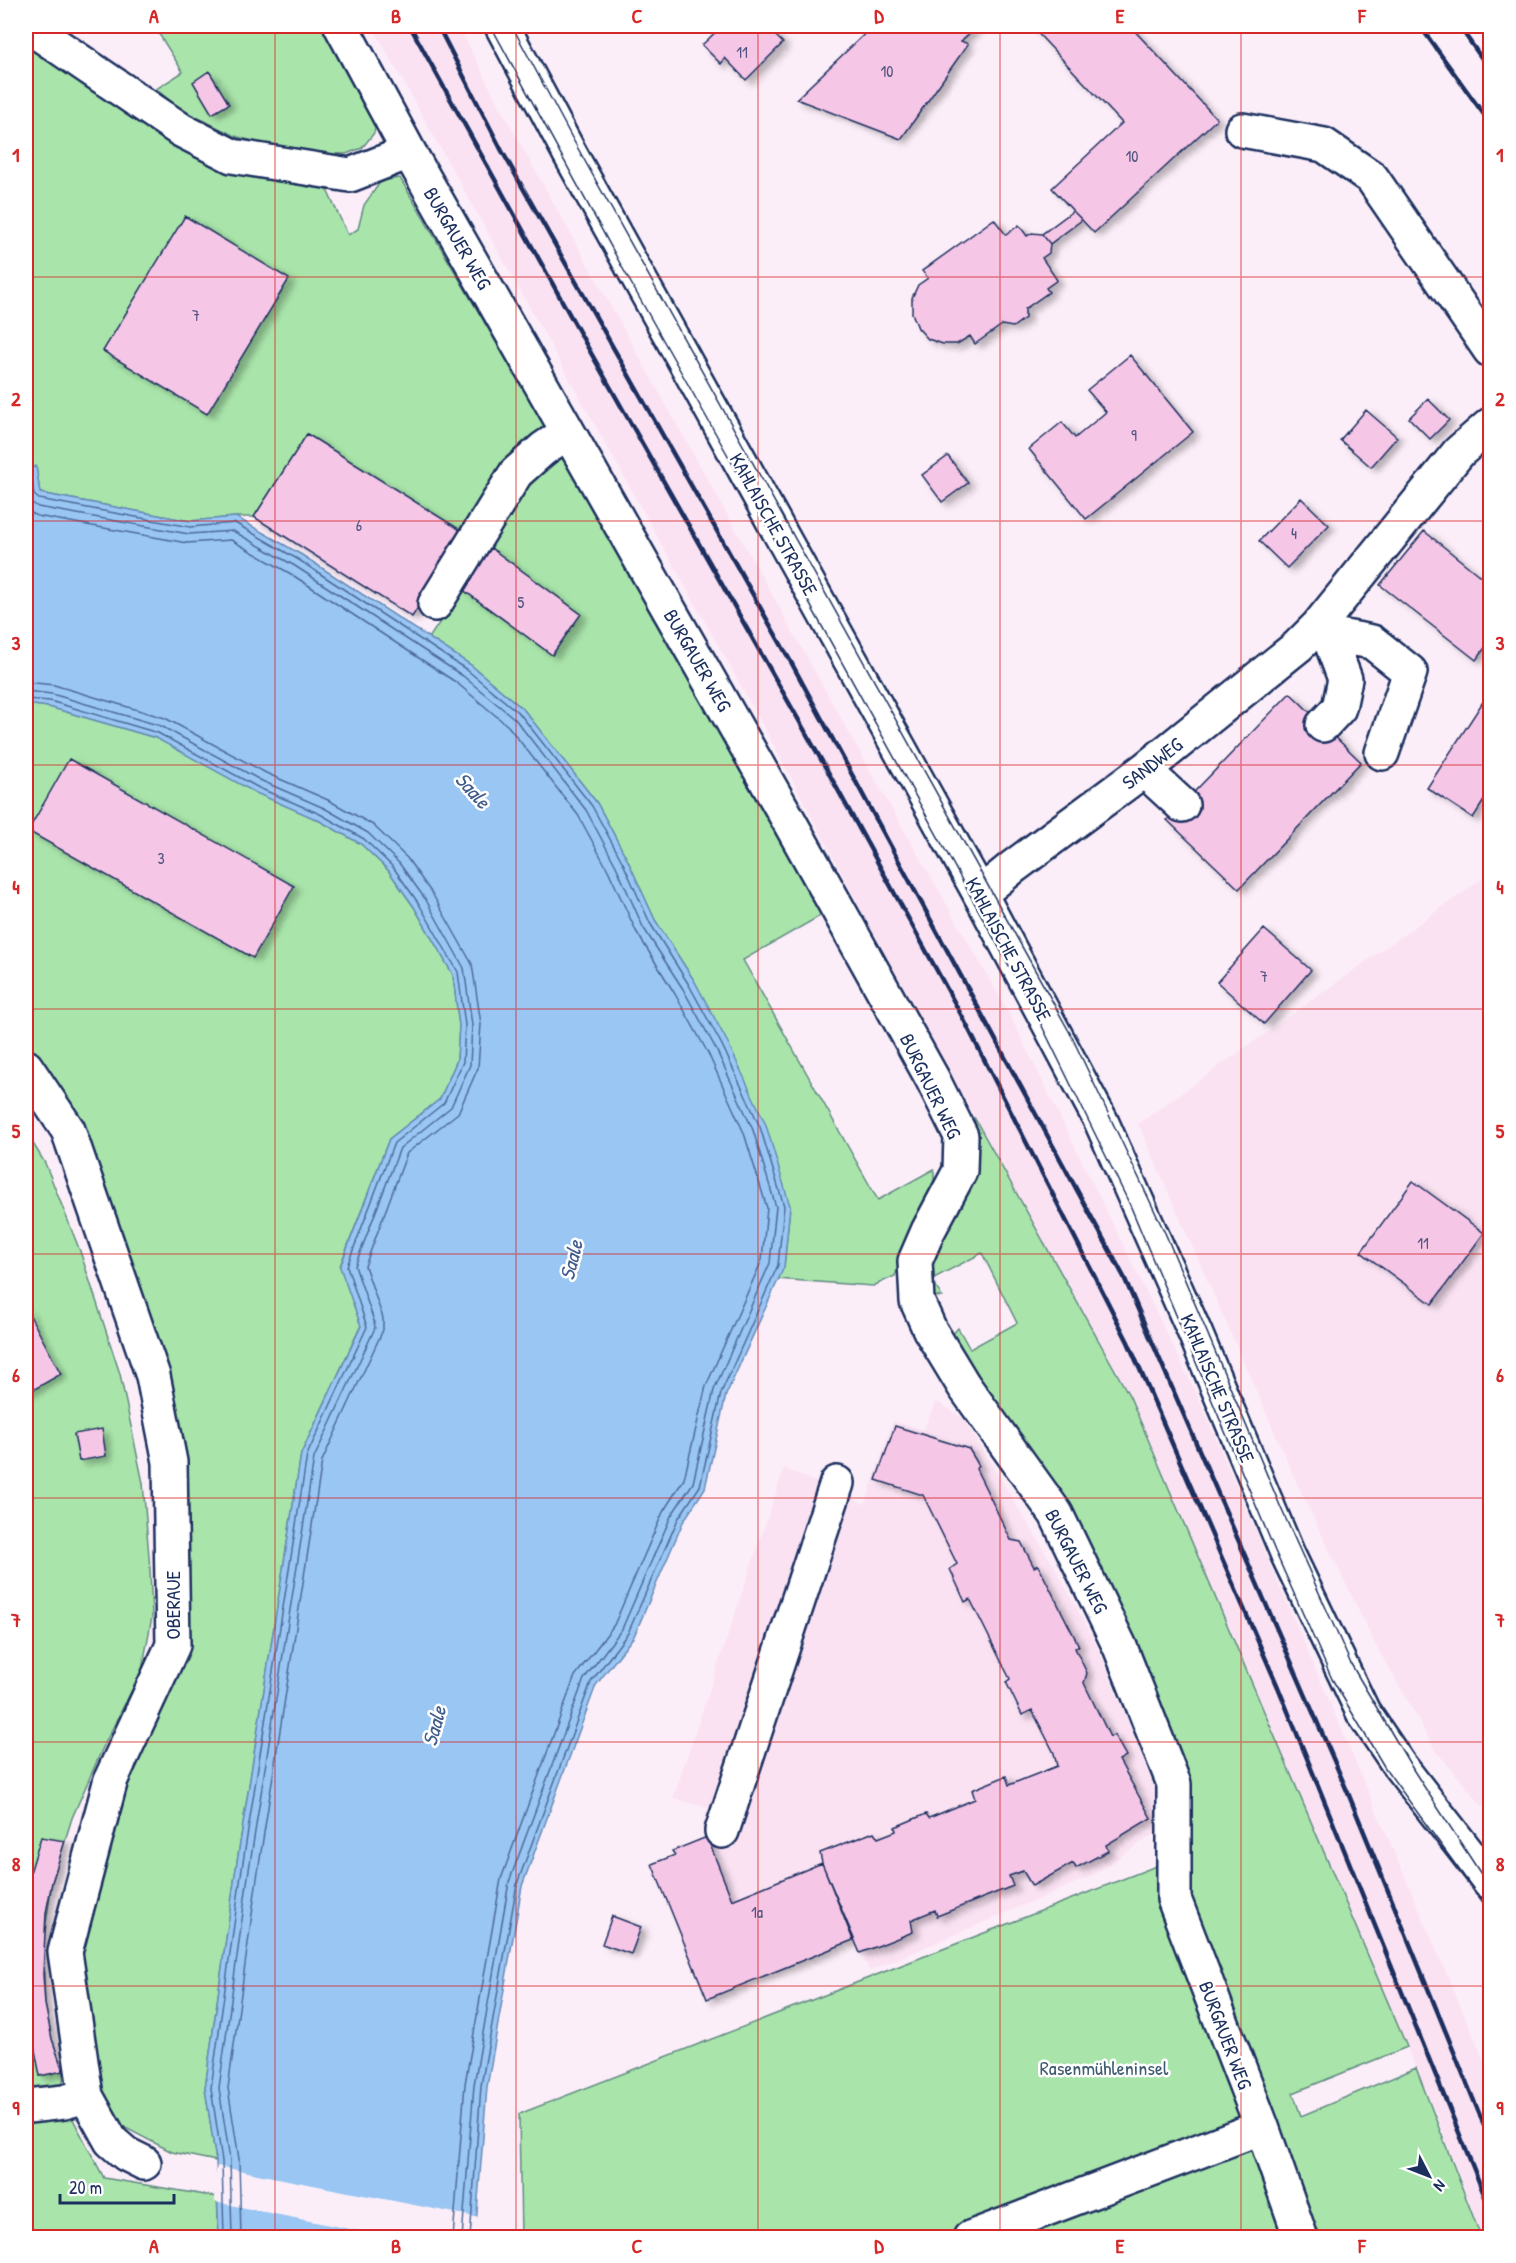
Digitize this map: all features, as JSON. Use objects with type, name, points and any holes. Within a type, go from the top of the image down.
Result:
[{"type":"street","points":[[28,26],[181,130],[232,156],[350,175],[409,152]]},
{"type":"street","name":"BURGAUER WEG","points":[[341,26],[409,152],[784,812],[932,1078],[961,1136],[960,1171],[915,1261],[917,1301],[930,1330],[964,1386],[1056,1514],[1120,1647],[1174,1784],[1174,1899],[1262,2127],[1301,2238]]},
{"type":"street","name":"KAHLAISCHE STRASSE","points":[[502,26],[587,186],[980,894],[1101,1121],[1195,1333],[1288,1555],[1363,1712],[1399,1766],[1491,1882]]},
{"type":"street","points":[[1242,130],[1324,145],[1372,178],[1491,350]]},
{"type":"street","name":"SANDWEG","points":[[980,894],[1144,770],[1298,646],[1323,630],[1459,452],[1491,425]]},
{"type":"street","points":[[435,604],[516,473],[543,449],[568,432]]},
{"type":"street","points":[[1323,630],[1345,679],[1340,708],[1323,725]]},
{"type":"street","points":[[1323,630],[1372,642],[1410,672],[1382,753]]},
{"type":"street","points":[[1144,770],[1182,805]]},
{"type":"street","name":"OBERAUE","points":[[26,1067],[68,1130],[153,1376],[170,1462],[173,1645],[111,1779],[65,1952],[86,2096],[111,2141],[126,2154],[144,2163]]},
{"type":"street","points":[[722,1832],[837,1483]]},
{"type":"street","points":[[26,2104],[28,2106],[64,2102],[86,2096]]},
{"type":"street","points":[[970,2238],[1262,2127]]},
{"type":"shaded area","points":[[372,26],[459,26],[500,107],[871,772],[1010,1015],[1199,1399],[1490,2074],[1490,2237],[1482,2237],[1435,2113],[1130,1397],[907,996],[766,731]]},
{"type":"shaded area","points":[[1490,873],[1490,1815],[1436,1751],[1375,1644],[1300,1490],[1138,1124]]},
{"type":"shaded area","points":[[936,1401],[963,1418],[1057,1571],[1100,1652],[1169,1824],[1092,1876],[870,1971],[853,1940],[822,1863],[732,1900],[702,1827],[708,1808],[673,1798],[784,1468],[865,1504],[893,1421],[923,1430]]},
{"type":"green space","points":[[154,26],[322,26],[376,122],[374,133],[362,148],[346,154],[295,153],[235,136],[180,109],[156,89],[183,72]]},
{"type":"green space","points":[[26,43],[320,183],[327,190],[348,235],[358,229],[364,205],[381,181],[400,178],[548,431],[465,533],[307,434],[254,517],[190,521],[40,493],[36,467],[26,470]]},
{"type":"green space","points":[[563,457],[827,912],[743,960],[878,1200],[934,1169],[934,1180],[895,1276],[873,1286],[777,1279],[784,1267],[790,1206],[695,982],[655,920],[628,861],[597,803],[524,710],[471,665],[429,638],[462,589],[552,655],[581,614],[491,548],[510,508],[531,482]]},
{"type":"green space","points":[[26,704],[49,707],[156,738],[361,844],[388,870],[414,907],[453,975],[459,1026],[457,1060],[440,1099],[389,1139],[340,1266],[361,1325],[301,1454],[235,1875],[205,2088],[216,2161],[172,2152],[114,2122],[98,2094],[77,1951],[123,1780],[186,1646],[183,1461],[80,1127],[26,1047]]},
{"type":"green space","name":"Rasenmühleninsel","points":[[974,1117],[1130,1397],[1407,2047],[1293,2093],[1301,2116],[1416,2068],[1481,2237],[521,2237],[519,2114],[1182,1856],[1184,1794],[951,1336],[958,1328],[970,1349],[1017,1323],[982,1253],[932,1279],[942,1297],[933,1296],[928,1268],[976,1160],[978,1138]]},
{"type":"green space","points":[[26,1132],[45,1163],[80,1251],[120,1374],[143,1483],[152,1617],[142,1670],[104,1745],[72,1818],[52,1882],[43,1945],[45,2004],[52,2039],[63,2071],[64,2102],[104,2178],[217,2197],[219,2237],[26,2237]]},
{"type":"water","name":"Saale","points":[[36,466],[40,493],[190,521],[236,517],[302,555],[471,665],[524,710],[597,803],[628,861],[655,920],[695,982],[728,1043],[766,1125],[790,1206],[784,1267],[726,1395],[705,1488],[683,1522],[634,1636],[596,1685],[522,1886],[487,2087],[475,2237],[219,2237],[216,2161],[205,2088],[235,1875],[301,1454],[361,1326],[340,1267],[389,1139],[440,1099],[457,1060],[459,1026],[453,975],[414,907],[388,870],[361,844],[318,820],[256,793],[156,738],[49,707],[26,704],[26,470]]},
{"type":"pier","points":[[217,2166],[480,2218],[478,2238],[390,2237],[215,2202],[214,2179]]},
{"type":"building","points":[[722,26],[766,26],[783,43],[746,80],[725,58],[721,64],[702,45]]},
{"type":"building","points":[[873,26],[978,26],[961,41],[968,44],[901,139],[796,99]]},
{"type":"building","points":[[1031,26],[1130,26],[1217,119],[1094,233],[1082,220],[1050,244],[1049,253],[1042,258],[1057,280],[1046,288],[1049,292],[1025,309],[1025,318],[1013,327],[1002,325],[975,344],[970,336],[957,344],[943,344],[928,339],[918,328],[912,313],[912,298],[918,285],[928,278],[922,271],[994,219],[1006,235],[1019,225],[1027,236],[1032,233],[1042,234],[1073,211],[1052,188],[1122,123]]},
{"type":"building","points":[[209,71],[229,104],[212,114],[193,82]]},
{"type":"building","points":[[1073,211],[1082,220],[1050,244],[1042,234]]},
{"type":"building","points":[[185,216],[289,279],[207,414],[103,351]]},
{"type":"building","points":[[1130,355],[1193,432],[1086,519],[1029,449],[1062,422],[1075,438],[1106,412],[1087,390]]},
{"type":"building","points":[[1428,399],[1449,420],[1430,439],[1409,418]]},
{"type":"building","points":[[1366,410],[1397,437],[1371,467],[1340,440]]},
{"type":"building","points":[[307,434],[465,533],[412,617],[254,517]]},
{"type":"building","points":[[948,456],[968,483],[942,502],[922,475]]},
{"type":"building","points":[[1301,498],[1329,525],[1287,568],[1259,541]]},
{"type":"building","points":[[1424,531],[1490,584],[1490,641],[1476,660],[1380,585]]},
{"type":"building","points":[[491,548],[581,614],[552,655],[462,589]]},
{"type":"building","points":[[1490,691],[1490,791],[1473,818],[1427,788]]},
{"type":"building","points":[[1290,693],[1361,762],[1239,889],[1167,820]]},
{"type":"building","points":[[69,759],[294,886],[253,958],[28,831]]},
{"type":"building","points":[[1264,929],[1311,970],[1264,1024],[1217,982]]},
{"type":"building","points":[[1413,1181],[1484,1233],[1432,1304],[1361,1252]]},
{"type":"building","points":[[26,1308],[61,1374],[26,1394]]},
{"type":"building","points":[[895,1426],[969,1449],[979,1466],[976,1469],[1011,1540],[1021,1542],[1034,1567],[1038,1565],[1079,1646],[1075,1648],[1087,1673],[1084,1683],[1110,1737],[1114,1735],[1126,1756],[1119,1760],[1151,1818],[1106,1845],[1108,1851],[1076,1868],[1073,1863],[1032,1886],[1023,1871],[1009,1876],[1013,1886],[937,1916],[935,1910],[911,1920],[913,1932],[860,1953],[822,1863],[820,1853],[874,1832],[878,1838],[896,1831],[895,1827],[926,1814],[929,1818],[975,1799],[972,1790],[1006,1776],[1009,1785],[1057,1766],[1054,1753],[1032,1710],[1022,1715],[1006,1682],[1010,1679],[970,1599],[965,1602],[950,1569],[957,1564],[923,1495],[876,1480]]},
{"type":"building","points":[[102,1429],[106,1456],[79,1461],[74,1434]]},
{"type":"building","points":[[41,1837],[65,1841],[52,1882],[46,1913],[43,1974],[45,2004],[52,2039],[63,2071],[40,2076],[26,2004],[26,1911],[29,1876]]},
{"type":"building","points":[[707,1837],[732,1900],[822,1863],[853,1940],[707,1999],[652,1864],[675,1855],[672,1851]]},
{"type":"building","points":[[612,1916],[641,1927],[631,1954],[602,1944]]},
{"type":"tram line","points":[[491,26],[1040,1022],[1130,1205],[1275,1551],[1332,1679],[1385,1768],[1490,1912]]},
{"type":"tram line","points":[[512,26],[1070,1033],[1166,1235],[1281,1508],[1351,1664],[1414,1771],[1490,1888]]},
{"type":"railway","points":[[410,26],[587,346],[827,770],[964,1020],[1128,1342],[1278,1687],[1490,2209]]},
{"type":"railway","points":[[438,26],[502,151],[791,662],[1124,1277],[1348,1793],[1490,2140]]},
{"type":"railway","points":[[1420,26],[1490,123]]},
{"type":"railway","points":[[1459,26],[1490,70]]}]
